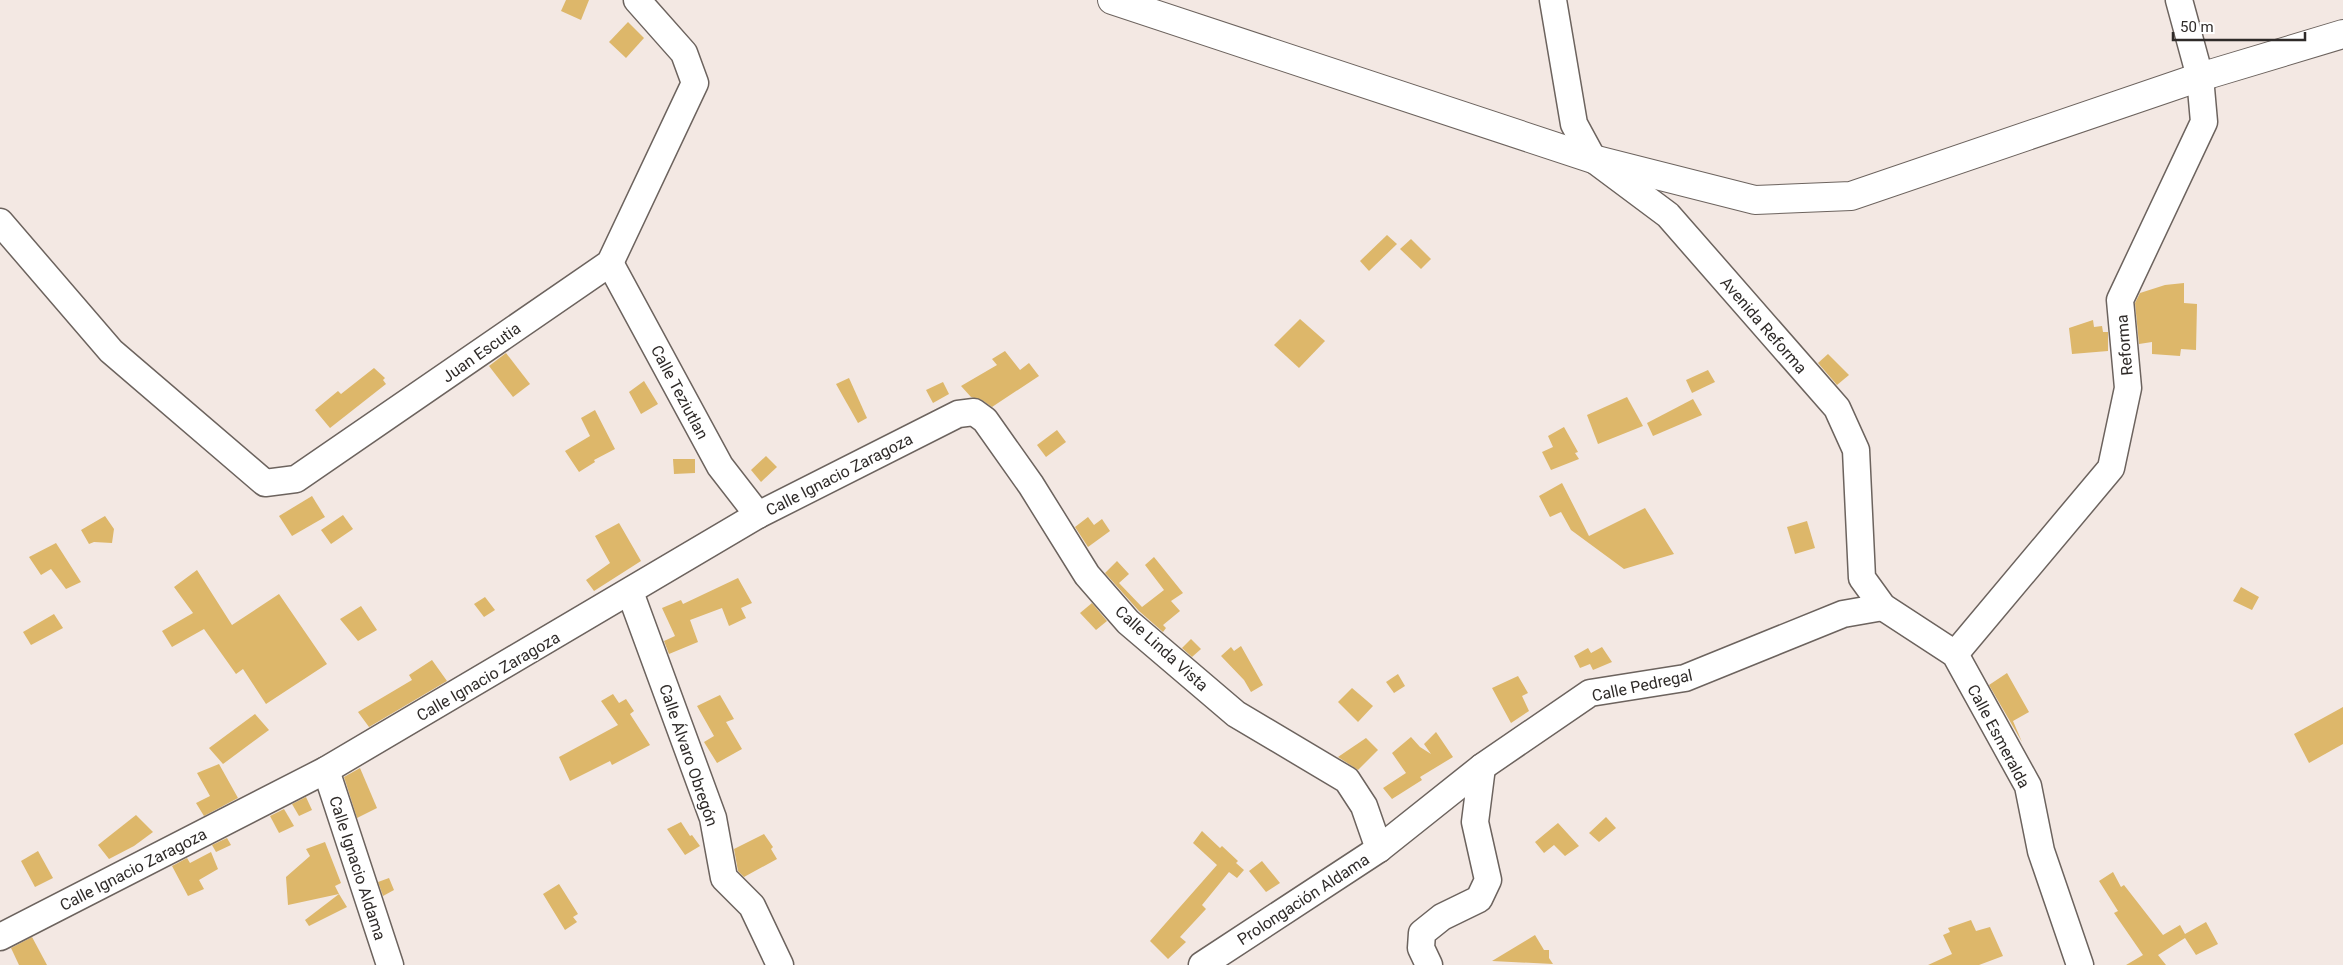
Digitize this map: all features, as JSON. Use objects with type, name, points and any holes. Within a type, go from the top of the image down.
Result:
[{"type":"main road","points":[[1112,0],[1593,159],[1755,200],[1851,196],[2200,78],[2343,34]]},
{"type":"street","points":[[610,263],[695,83],[684,53],[637,0]]},
{"type":"street","name":"Avenida Reforma","points":[[1553,0],[1574,124],[1593,159],[1668,215],[1837,408],[1856,450],[1862,578],[1883,607],[1955,654]]},
{"type":"street","name":"Reforma","points":[[1955,654],[2111,468],[2128,388],[2120,300],[2204,122],[2200,78],[2179,0]]},
{"type":"street","name":"Juan Escutia","points":[[0,222],[110,351],[266,483],[296,479],[610,263]]},
{"type":"street","name":"Calle Teziutlan","points":[[610,263],[720,466],[758,515]]},
{"type":"street","name":"Calle Ignacio Zaragoza","points":[[0,937],[326,770],[758,515],[958,414],[974,412]]},
{"type":"street","name":"Calle Linda Vista","points":[[974,412],[985,420],[1031,485],[1087,575],[1128,622],[1236,714],[1347,780],[1364,806],[1379,849]]},
{"type":"street","name":"Calle Álvaro Obregón","points":[[630,592],[713,818],[724,878],[752,906],[780,965]]},
{"type":"street","name":"Calle Pedregal","points":[[1379,849],[1482,767],[1590,693],[1685,678],[1843,614],[1883,607]]},
{"type":"street","name":"Calle Esmeralda","points":[[1955,654],[2028,786],[2041,851],[2080,965]]},
{"type":"street","points":[[1429,965],[1421,948],[1422,933],[1442,917],[1479,898],[1488,880],[1474,822],[1482,767]]},
{"type":"street","name":"Calle Ignacio Aldama","points":[[326,770],[390,965]]},
{"type":"street","name":"Prolongación Aldama","points":[[1202,965],[1379,849]]},
{"type":"building","points":[[566,0],[589,0],[581,20],[561,11]]},
{"type":"building","points":[[628,22],[644,38],[626,58],[609,42]]},
{"type":"building","points":[[1387,235],[1397,244],[1369,271],[1360,261]]},
{"type":"building","points":[[1411,239],[1431,259],[1421,269],[1400,249]]},
{"type":"building","points":[[2184,283],[2184,303],[2197,304],[2196,350],[2181,349],[2180,356],[2152,354],[2152,342],[2139,344],[2135,303],[2140,293],[2165,285]]},
{"type":"building","points":[[1300,319],[1325,341],[1299,368],[1274,345]]},
{"type":"building","points":[[2093,320],[2094,327],[2102,326],[2103,332],[2108,332],[2108,351],[2072,354],[2069,328]]},
{"type":"building","points":[[1005,351],[1020,370],[1029,363],[1039,376],[992,407],[982,400],[971,397],[961,386],[997,365],[992,359]]},
{"type":"building","points":[[506,353],[530,384],[513,397],[489,366]]},
{"type":"building","points":[[1828,354],[1849,375],[1837,385],[1818,363]]},
{"type":"building","points":[[374,368],[385,378],[383,380],[386,384],[330,428],[315,410],[338,391],[341,394]]},
{"type":"building","points":[[1708,370],[1715,382],[1692,393],[1686,380]]},
{"type":"building","points":[[849,378],[867,418],[858,423],[836,384]]},
{"type":"building","points":[[644,381],[658,404],[641,414],[629,392]]},
{"type":"building","points":[[943,382],[949,394],[933,403],[926,390]]},
{"type":"building","points":[[1627,397],[1643,426],[1598,444],[1587,415]]},
{"type":"building","points":[[1693,399],[1702,415],[1653,436],[1647,423]]},
{"type":"building","points":[[595,410],[615,449],[594,460],[595,462],[579,472],[565,451],[590,436],[581,418]]},
{"type":"building","points":[[1564,427],[1578,452],[1575,453],[1579,459],[1551,470],[1542,452],[1553,447],[1548,436]]},
{"type":"building","points":[[1057,430],[1066,442],[1046,457],[1037,445]]},
{"type":"building","points":[[766,456],[777,467],[761,482],[751,470]]},
{"type":"building","points":[[673,459],[695,459],[695,473],[674,474]]},
{"type":"building","points":[[1562,483],[1589,536],[1645,508],[1674,554],[1624,569],[1571,530],[1561,512],[1550,517],[1539,496]]},
{"type":"building","points":[[312,496],[325,517],[292,536],[279,516]]},
{"type":"building","points":[[343,515],[353,529],[331,544],[321,530]]},
{"type":"building","points":[[105,516],[114,529],[112,543],[94,542],[89,544],[81,530]]},
{"type":"building","points":[[1088,517],[1094,525],[1102,519],[1110,531],[1088,547],[1075,527]]},
{"type":"building","points":[[1807,521],[1815,548],[1795,554],[1787,527]]},
{"type":"building","points":[[619,523],[641,561],[594,591],[586,580],[610,563],[595,536]]},
{"type":"building","points":[[56,543],[81,582],[66,589],[51,569],[41,575],[29,557]]},
{"type":"building","points":[[1154,557],[1183,593],[1171,601],[1180,611],[1163,625],[1166,628],[1163,632],[1139,611],[1105,573],[1117,561],[1129,574],[1119,583],[1142,607],[1164,590],[1145,565]]},
{"type":"building","points":[[197,570],[232,625],[279,594],[327,664],[266,704],[243,669],[236,674],[204,629],[172,647],[162,631],[193,613],[174,587]]},
{"type":"building","points":[[738,578],[752,603],[741,608],[746,618],[729,626],[722,608],[690,620],[698,642],[669,654],[664,641],[675,636],[662,608],[681,600],[683,604]]},
{"type":"building","points":[[2241,587],[2259,597],[2252,610],[2233,601]]},
{"type":"building","points":[[485,597],[495,610],[484,617],[474,604]]},
{"type":"building","points":[[1092,603],[1107,621],[1096,630],[1080,613]]},
{"type":"building","points":[[361,606],[377,630],[358,641],[340,619]]},
{"type":"building","points":[[54,614],[63,628],[31,645],[23,632]]},
{"type":"building","points":[[1191,639],[1201,649],[1192,657],[1182,648]]},
{"type":"building","points":[[1241,646],[1263,685],[1251,692],[1244,680],[1221,656],[1231,647],[1234,651]]},
{"type":"building","points":[[1602,647],[1612,662],[1593,670],[1590,664],[1580,668],[1574,656],[1588,648],[1591,653]]},
{"type":"building","points":[[432,660],[447,681],[369,727],[358,712],[412,680],[409,675]]},
{"type":"building","points":[[2007,673],[2029,712],[2013,721],[2022,742],[1989,685]]},
{"type":"building","points":[[1398,674],[1405,686],[1394,693],[1386,682]]},
{"type":"building","points":[[1518,676],[1528,693],[1522,696],[1529,711],[1511,723],[1492,688]]},
{"type":"building","points":[[1352,688],[1373,706],[1358,722],[1338,702]]},
{"type":"building","points":[[613,694],[619,703],[626,699],[634,711],[630,714],[650,745],[612,765],[610,761],[570,781],[559,757],[618,725],[601,701]]},
{"type":"building","points":[[720,695],[734,719],[726,722],[742,749],[717,763],[704,742],[714,736],[697,706]]},
{"type":"building","points":[[2343,707],[2343,744],[2309,763],[2294,734]]},
{"type":"building","points":[[255,714],[269,730],[223,764],[209,748]]},
{"type":"building","points":[[1436,732],[1453,757],[1420,777],[1422,780],[1392,799],[1383,788],[1406,773],[1392,753],[1411,737],[1420,747],[1431,754],[1424,744]]},
{"type":"building","points":[[1366,738],[1378,750],[1358,770],[1338,757]]},
{"type":"building","points":[[219,764],[238,798],[204,816],[196,803],[210,796],[197,773]]},
{"type":"building","points":[[360,768],[377,808],[357,818],[344,777]]},
{"type":"building","points":[[306,797],[312,810],[299,816],[292,804]]},
{"type":"building","points":[[284,809],[294,826],[279,833],[270,816]]},
{"type":"building","points":[[136,815],[153,832],[134,846],[109,859],[98,845]]},
{"type":"building","points":[[1606,817],[1616,828],[1599,842],[1589,833]]},
{"type":"building","points":[[681,822],[690,836],[692,835],[700,846],[685,855],[667,829]]},
{"type":"building","points":[[1558,823],[1579,846],[1565,856],[1554,845],[1544,853],[1535,842]]},
{"type":"building","points":[[1202,831],[1220,848],[1222,846],[1238,861],[1236,863],[1244,870],[1237,878],[1229,872],[1202,905],[1206,909],[1180,937],[1186,942],[1168,959],[1150,941],[1217,865],[1193,843]]},
{"type":"building","points":[[764,834],[773,847],[771,849],[777,859],[744,877],[738,871],[734,849]]},
{"type":"building","points":[[227,838],[231,845],[216,852],[212,845]]},
{"type":"building","points":[[325,842],[341,883],[335,886],[339,894],[288,905],[286,877],[310,856],[306,849]]},
{"type":"building","points":[[38,851],[53,878],[35,887],[21,861]]},
{"type":"building","points":[[211,852],[218,869],[199,880],[204,889],[188,896],[172,866],[187,858],[190,863]]},
{"type":"building","points":[[1262,861],[1280,883],[1266,892],[1249,871]]},
{"type":"building","points":[[2113,872],[2121,887],[2124,885],[2163,935],[2180,925],[2185,934],[2206,922],[2218,944],[2196,955],[2185,938],[2158,955],[2166,965],[2126,965],[2143,955],[2114,913],[2118,911],[2099,881]]},
{"type":"building","points":[[389,878],[394,890],[383,896],[378,882]]},
{"type":"building","points":[[559,884],[578,914],[573,917],[577,922],[565,930],[543,894]]},
{"type":"building","points":[[339,894],[347,907],[309,926],[305,920]]},
{"type":"building","points":[[1971,920],[1976,931],[1990,927],[2003,956],[1979,965],[1928,965],[1952,954],[1943,935],[1950,932],[1948,928]]},
{"type":"building","points":[[1535,935],[1544,950],[1549,950],[1549,958],[1553,964],[1492,961]]},
{"type":"building","points":[[32,937],[47,965],[19,965],[11,948]]}]
